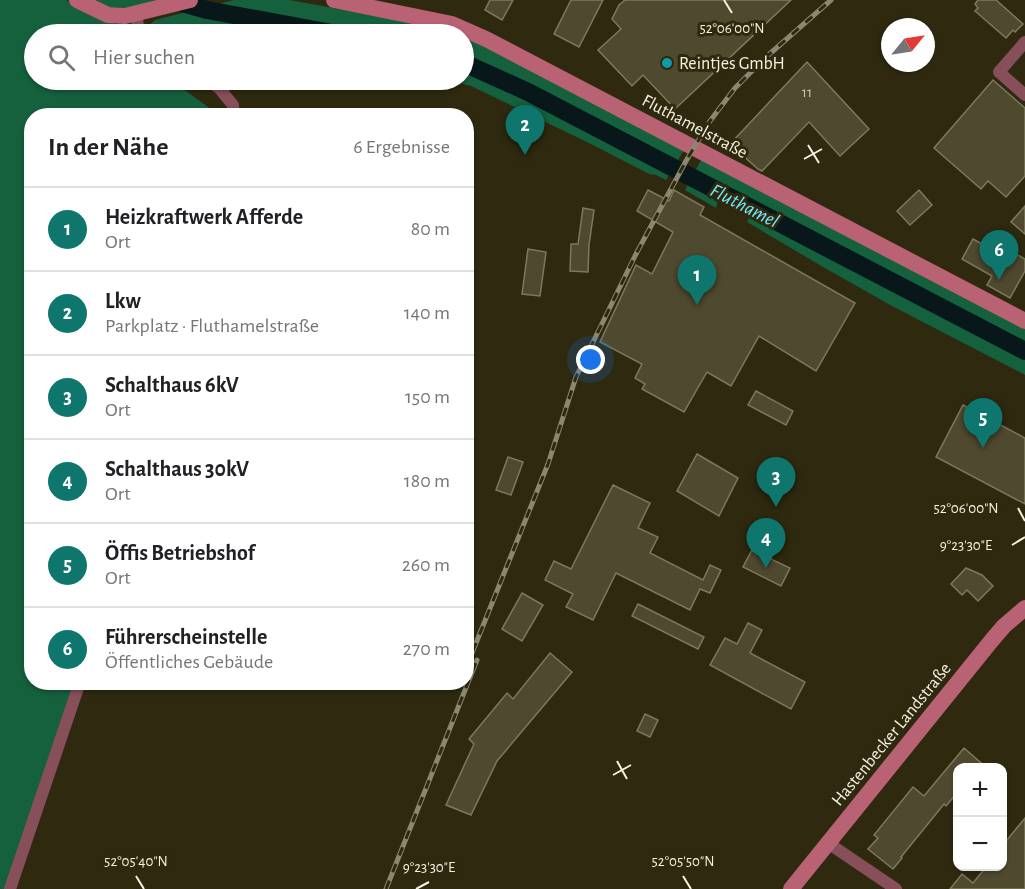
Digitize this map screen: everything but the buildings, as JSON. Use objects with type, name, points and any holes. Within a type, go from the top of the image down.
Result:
[{"type":"main road","points":[[77,0],[108,15],[125,16],[190,0]]},
{"type":"main road","name":"Fluthamelstraße","points":[[334,0],[452,24]]},
{"type":"main road","name":"Fluthamelstraße","points":[[474,34],[1025,321]]},
{"type":"main road","name":"Hastenbecker Landstraße","points":[[792,889],[992,640],[1025,608]]},
{"type":"street","points":[[136,14],[138,24]]},
{"type":"street","points":[[1025,42],[999,72],[1025,95]]},
{"type":"street","points":[[221,90],[233,108]]},
{"type":"street","points":[[10,889],[77,690]]},
{"type":"street","points":[[828,843],[896,889]]},
{"type":"green space","points":[[0,0],[66,0],[115,24],[24,24],[24,90],[185,90],[209,108],[24,108],[24,690],[74,690],[5,889],[0,889]]},
{"type":"green space","points":[[96,0],[157,0],[129,8],[109,7]]},
{"type":"green space","points":[[234,0],[289,0],[422,24],[150,24],[155,20]]},
{"type":"green space","points":[[474,40],[684,150],[666,180],[649,174],[474,87]]},
{"type":"green space","points":[[701,160],[1025,329],[1025,375],[892,306],[823,267],[747,222],[750,215],[731,207],[729,200],[719,196],[716,208],[685,190]]},
{"type":"waterway","name":"Fluthamel","points":[[172,0],[207,10],[283,24]]},
{"type":"waterway","name":"Fluthamel","points":[[474,68],[528,92],[1025,351]]},
{"type":"railway","points":[[474,648],[548,464],[576,377],[636,254],[686,161],[710,121],[735,88],[765,58],[831,0]]},
{"type":"railway","points":[[474,668],[477,660]]},
{"type":"railway","points":[[386,889],[465,690]]},
{"type":"place","name":"Reintjes GmbH","points":[[667,63]]},
{"type":"place","name":"Lkw","points":[[525,155]]},
{"type":"place","name":"Führerscheinstelle","points":[[999,280]]},
{"type":"place","name":"Heizkraftwerk Afferde","points":[[697,305]]},
{"type":"place","name":"Öffis Betriebshof","points":[[983,448]]},
{"type":"place","name":"Schalthaus 6kV","points":[[776,507]]},
{"type":"place","name":"Schalthaus 30kV","points":[[766,568]]}]
